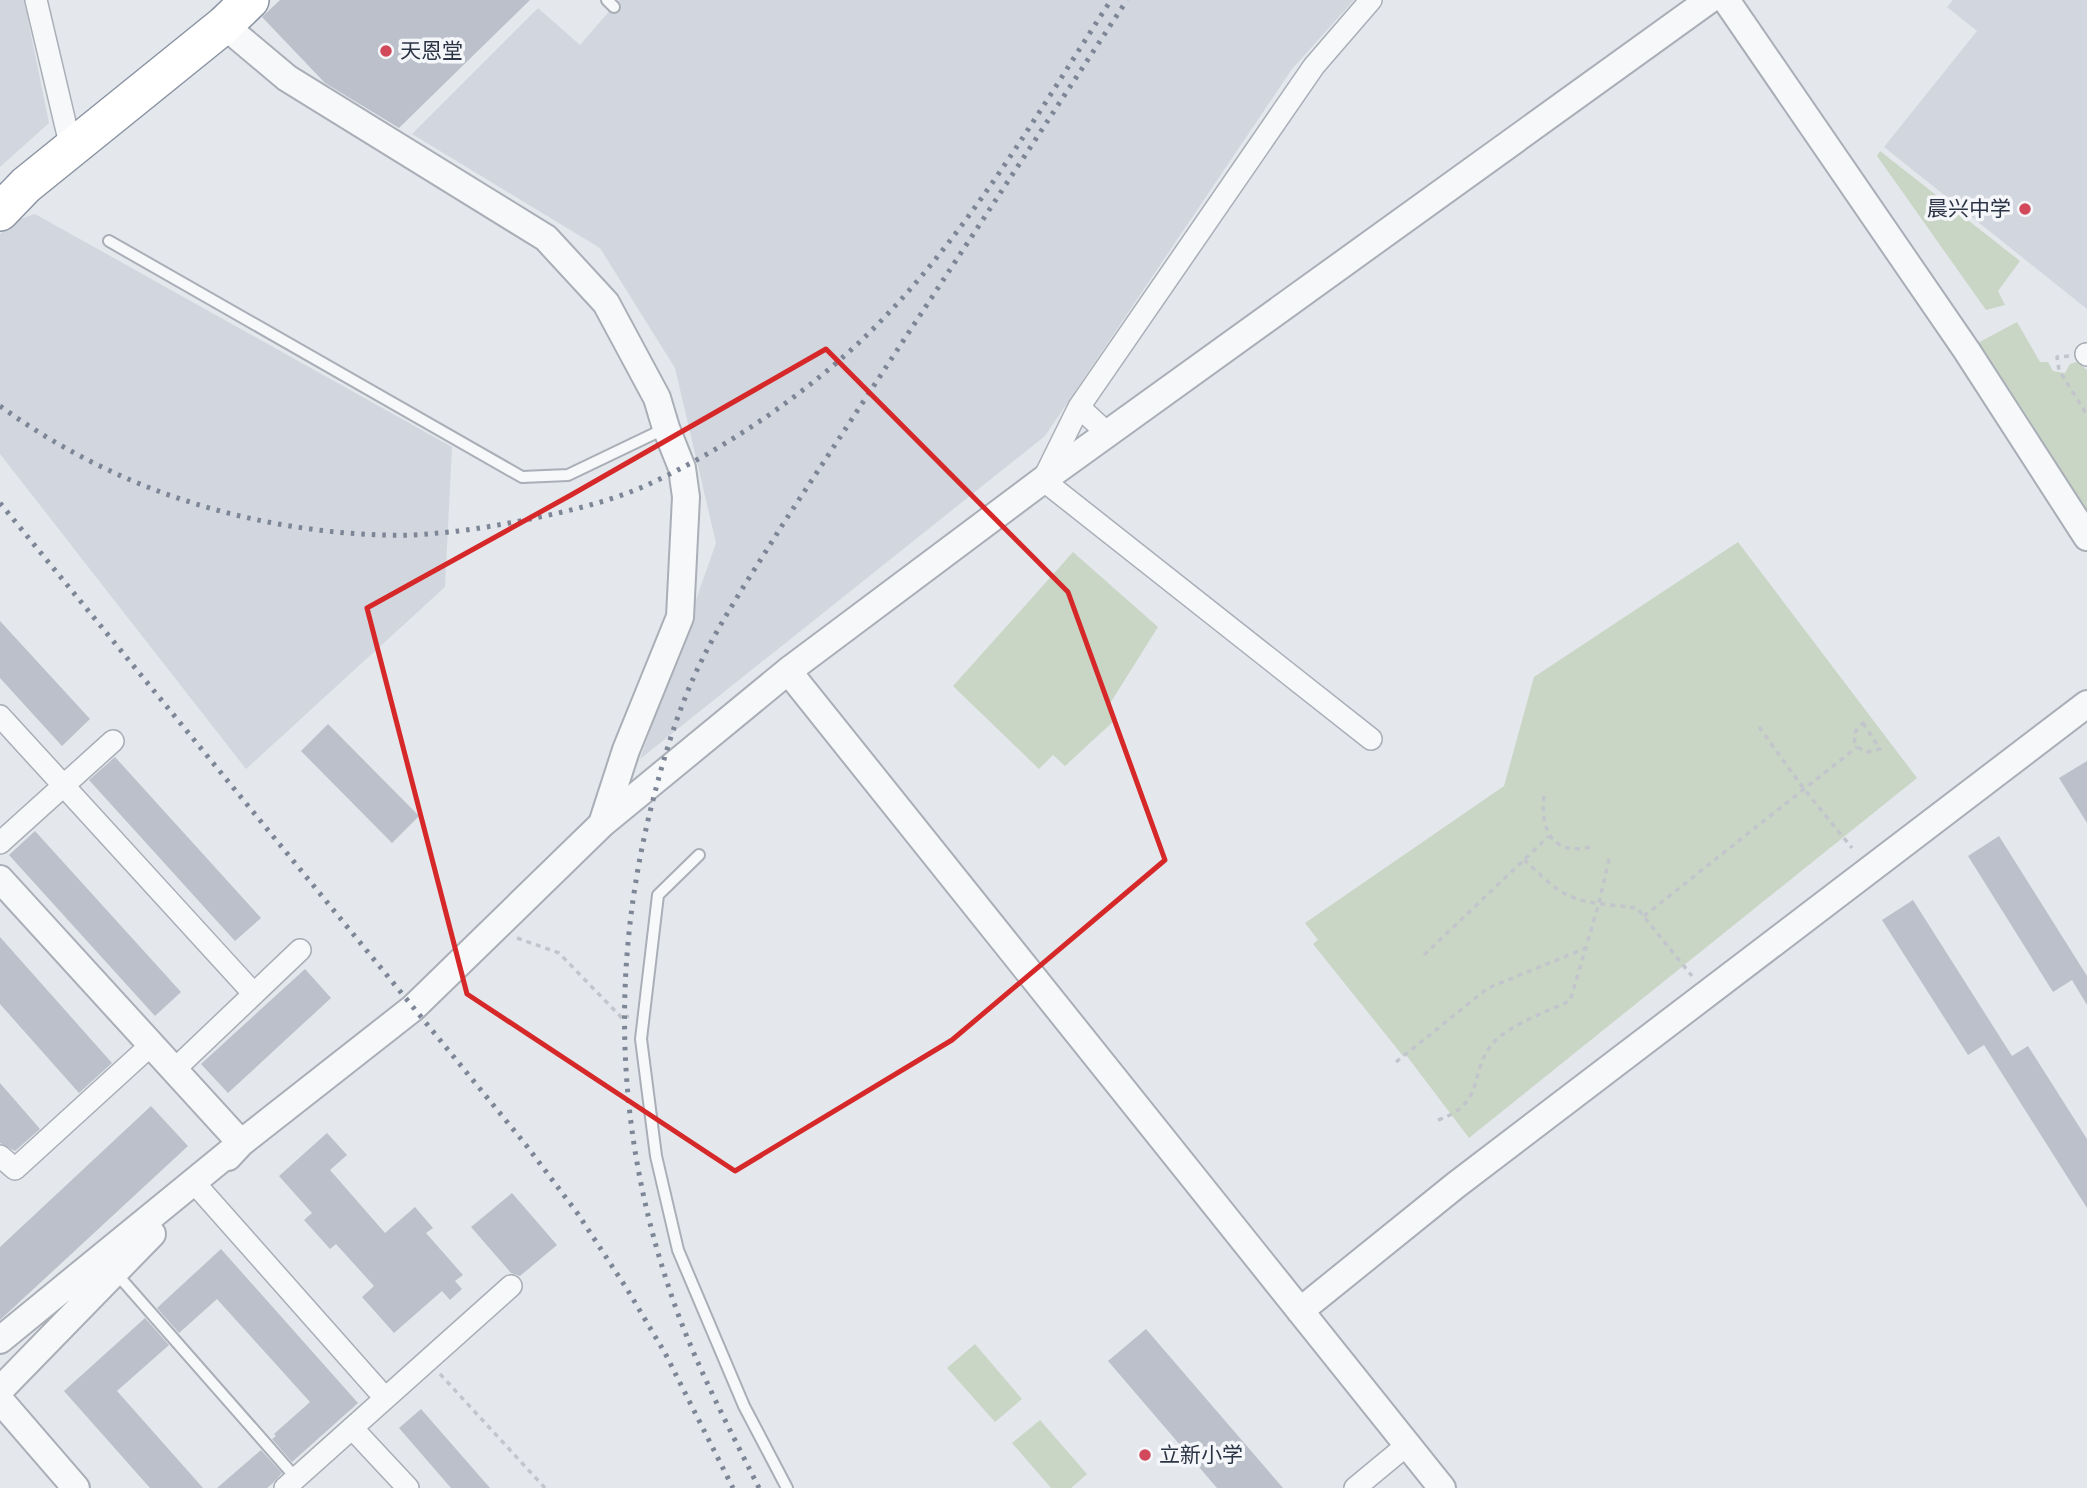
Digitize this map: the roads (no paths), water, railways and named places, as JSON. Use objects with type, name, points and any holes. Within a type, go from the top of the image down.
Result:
[{"type":"highway","points":[[0,212],[26,185],[224,25],[250,0]]},
{"type":"street","points":[[36,0],[71,148]]},
{"type":"street","points":[[1043,480],[1079,407],[1314,66],[1371,0]]},
{"type":"street","points":[[0,1340],[241,1143],[412,1008],[602,824],[788,671],[1043,480],[1709,0]]},
{"type":"street","points":[[1726,0],[1967,351],[2087,537]]},
{"type":"street","points":[[224,25],[287,78],[546,238],[606,303],[657,398],[682,468],[686,497],[680,617],[626,750],[602,824]]},
{"type":"street","points":[[1079,407],[1108,434]]},
{"type":"street","points":[[1043,480],[1371,739]]},
{"type":"street","points":[[788,671],[1442,1488]]},
{"type":"street","points":[[1300,1311],[1456,1185],[2087,704]]},
{"type":"street","points":[[0,716],[254,994]]},
{"type":"street","points":[[0,843],[113,741]]},
{"type":"street","points":[[0,878],[241,1143]]},
{"type":"street","points":[[174,1070],[300,950]]},
{"type":"street","points":[[0,1156],[15,1169],[151,1045]]},
{"type":"street","points":[[0,1390],[241,1143]]},
{"type":"street","points":[[198,1187],[385,1398]]},
{"type":"street","points":[[290,1483],[511,1286]]},
{"type":"street","points":[[0,1400],[76,1488]]},
{"type":"street","points":[[352,1428],[408,1488]]},
{"type":"street","points":[[1355,1488],[1407,1445]]},
{"type":"lane","points":[[109,242],[522,477],[568,475],[666,428]]},
{"type":"lane","points":[[699,855],[658,895],[641,1039],[656,1156],[678,1250],[744,1406],[788,1488]]},
{"type":"lane","points":[[115,1272],[290,1483]]},
{"type":"railway","points":[[0,406],[77,454],[159,492],[202,506],[291,526],[374,535],[448,532],[551,515],[630,492],[675,472],[735,438],[820,377],[870,332],[939,255],[970,214],[1028,130],[1111,0]]},
{"type":"railway","points":[[759,1488],[710,1388],[677,1311],[650,1225],[637,1165],[625,1044],[625,983],[639,861],[653,800],[684,701],[706,651],[727,614],[783,524],[1127,0]]},
{"type":"railway","points":[[0,503],[526,1145],[578,1214],[665,1353],[733,1488]]},
{"type":"place","name":"天恩堂","points":[[386,51]]},
{"type":"place","name":"晨兴中学","points":[[2025,209]]},
{"type":"place","name":"立新小学","points":[[1145,1455]]}]
